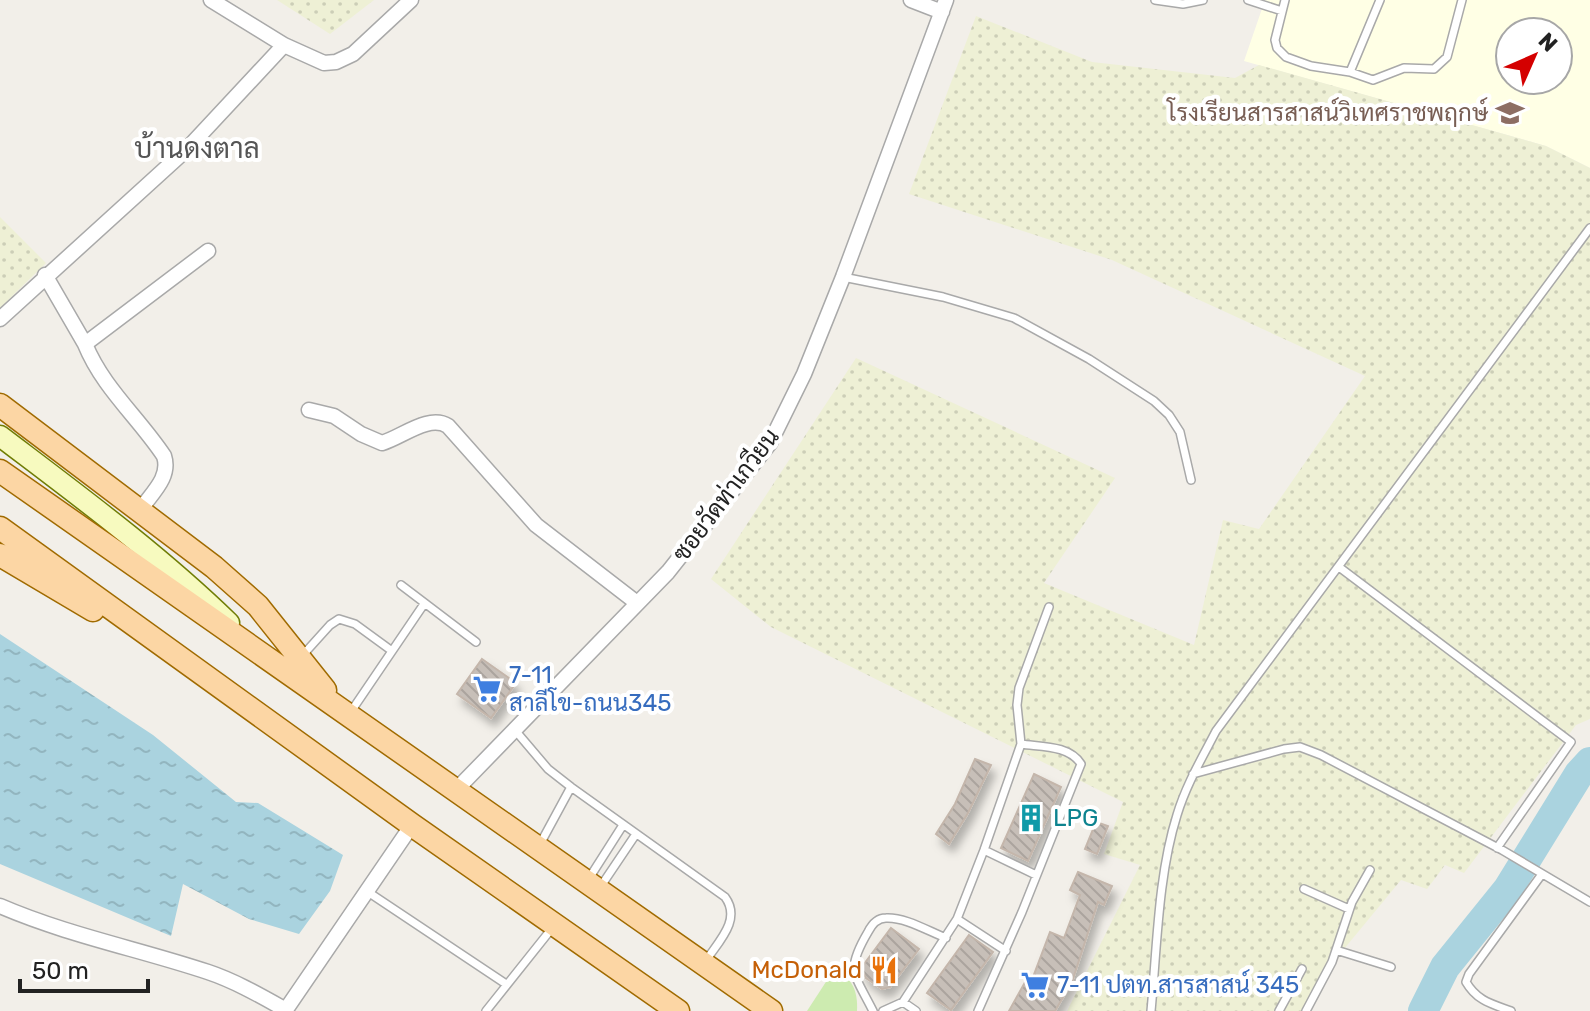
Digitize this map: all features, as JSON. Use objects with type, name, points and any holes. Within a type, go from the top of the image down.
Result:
[{"type":"main road","points":[[0,405],[214,567],[258,606],[343,710]]},
{"type":"main road","points":[[0,436],[186,581],[256,649]]},
{"type":"main road","points":[[0,471],[771,1011]]},
{"type":"main road","points":[[0,528],[412,825],[678,1011]]},
{"type":"main road","points":[[0,555],[202,672]]},
{"type":"street","points":[[211,0],[284,45],[324,63],[336,62],[353,54],[411,0]]},
{"type":"street","points":[[911,0],[944,6]]},
{"type":"street","name":"ซอยวัดท่าเกวียน","points":[[456,790],[668,572],[770,443],[799,384],[843,277],[944,6]]},
{"type":"street","points":[[0,319],[209,126],[284,45]]},
{"type":"street","points":[[85,344],[208,251]]},
{"type":"street","points":[[45,275],[85,344],[94,367],[157,445],[167,466],[164,478],[140,510]]},
{"type":"street","points":[[309,410],[334,416],[361,434],[382,443],[429,423],[442,422],[536,525],[637,603]]},
{"type":"street","points":[[0,906],[79,934],[210,972],[290,1009],[412,825]]},
{"type":"lane","points":[[1155,0],[1183,4],[1203,0]]},
{"type":"lane","points":[[1248,0],[1282,11]]},
{"type":"lane","points":[[1285,0],[1275,40],[1277,48],[1286,57],[1373,80],[1404,68],[1434,69],[1442,64],[1447,57],[1462,0]]},
{"type":"lane","points":[[1350,72],[1380,0]]},
{"type":"lane","points":[[1151,1011],[1166,863],[1177,815],[1193,774],[1216,731],[1590,228]]},
{"type":"lane","points":[[843,277],[943,297],[1014,318],[1078,352],[1154,401],[1169,415],[1180,432],[1191,480]]},
{"type":"lane","points":[[1339,567],[1571,742],[1499,849]]},
{"type":"lane","points":[[401,585],[476,642]]},
{"type":"lane","points":[[343,710],[392,651],[424,604]]},
{"type":"lane","points":[[883,1011],[903,1002],[957,919],[1021,744],[1017,705],[1019,688],[1049,607]]},
{"type":"lane","points":[[301,657],[339,619],[355,624],[392,651]]},
{"type":"lane","points":[[514,729],[548,769],[725,897],[731,905],[731,922],[704,965]]},
{"type":"lane","points":[[978,1011],[1006,951],[1081,764],[1066,750],[1021,744]]},
{"type":"lane","points":[[1193,774],[1300,747],[1321,755],[1499,849],[1590,902]]},
{"type":"lane","points":[[538,848],[571,787]]},
{"type":"lane","points":[[592,886],[623,825]]},
{"type":"lane","points":[[592,886],[636,834]]},
{"type":"lane","points":[[984,850],[1036,875]]},
{"type":"lane","points":[[1306,1011],[1336,950],[1349,909],[1370,870]]},
{"type":"lane","points":[[1511,1011],[1482,1000],[1466,982],[1538,872]]},
{"type":"lane","points":[[1304,889],[1349,909]]},
{"type":"lane","points":[[368,892],[506,984]]},
{"type":"lane","points":[[873,1011],[853,972],[852,962],[872,924],[884,917],[895,919],[946,938]]},
{"type":"lane","points":[[957,919],[1006,951]]},
{"type":"lane","points":[[486,1011],[554,925]]},
{"type":"lane","points":[[1336,950],[1391,967]]},
{"type":"lane","points":[[1279,1011],[1302,969]]},
{"type":"lane","points":[[903,1002],[916,1011]]},
{"type":"shaded area","points":[[277,0],[374,0],[330,34]]},
{"type":"shaded area","name":"โรงเรียนสารสาสน์วิเทศราชพฤกษ์","points":[[1265,0],[1590,0],[1590,168],[1546,146],[1244,61]]},
{"type":"shaded area","points":[[976,16],[1092,62],[1235,78],[1259,65],[1546,146],[1590,168],[1590,719],[1576,725],[1464,873],[1445,865],[1427,889],[1401,880],[1344,949],[1307,1011],[1067,1011],[1140,865],[1104,854],[1123,802],[771,627],[711,579],[856,358],[1115,478],[1044,583],[1194,645],[1223,520],[1259,529],[1365,376],[1112,260],[909,194]]},
{"type":"shaded area","points":[[0,217],[46,263],[0,308]]},
{"type":"green space","points":[[835,968],[853,986],[857,1011],[807,1011]]},
{"type":"water","points":[[0,634],[153,735],[236,802],[258,803],[343,855],[330,891],[299,934],[249,919],[183,884],[171,936],[0,864]]},
{"type":"building","name":"7-11 สาลีโข-ถนน345","points":[[482,659],[516,683],[491,718],[457,694]]},
{"type":"building","points":[[975,759],[991,765],[949,844],[936,834],[955,804]]},
{"type":"building","name":"LPG","points":[[1034,774],[1061,787],[1028,861],[1001,848]]},
{"type":"building","points":[[1096,822],[1108,826],[1097,854],[1085,849]]},
{"type":"building","points":[[1078,872],[1112,886],[1104,905],[1098,902],[1072,982],[1055,1011],[1009,1011],[1029,975],[1033,977],[1050,932],[1064,938],[1080,895],[1070,890]]},
{"type":"building","points":[[891,928],[919,949],[890,987],[882,989],[866,978],[861,968]]},
{"type":"building","points":[[969,935],[993,952],[951,1010],[927,993]]},
{"type":"waterway","points":[[1423,1011],[1445,967],[1508,889],[1579,774],[1590,762]]},
{"type":"place","name":"โรงเรียนสารสาสน์วิเทศราชพฤกษ์","points":[[1510,113]]},
{"type":"place","name":"7-11 สาลีโข-ถนน345","points":[[487,689]]},
{"type":"place","name":"LPG","points":[[1031,818]]},
{"type":"place","name":"McDonald","points":[[884,970]]},
{"type":"place","name":"7-11 ปตท.สารสาสน์ 345","points":[[1035,985]]},
{"type":"district","name":"บ้านดงตาล","points":[[197,148]]}]
